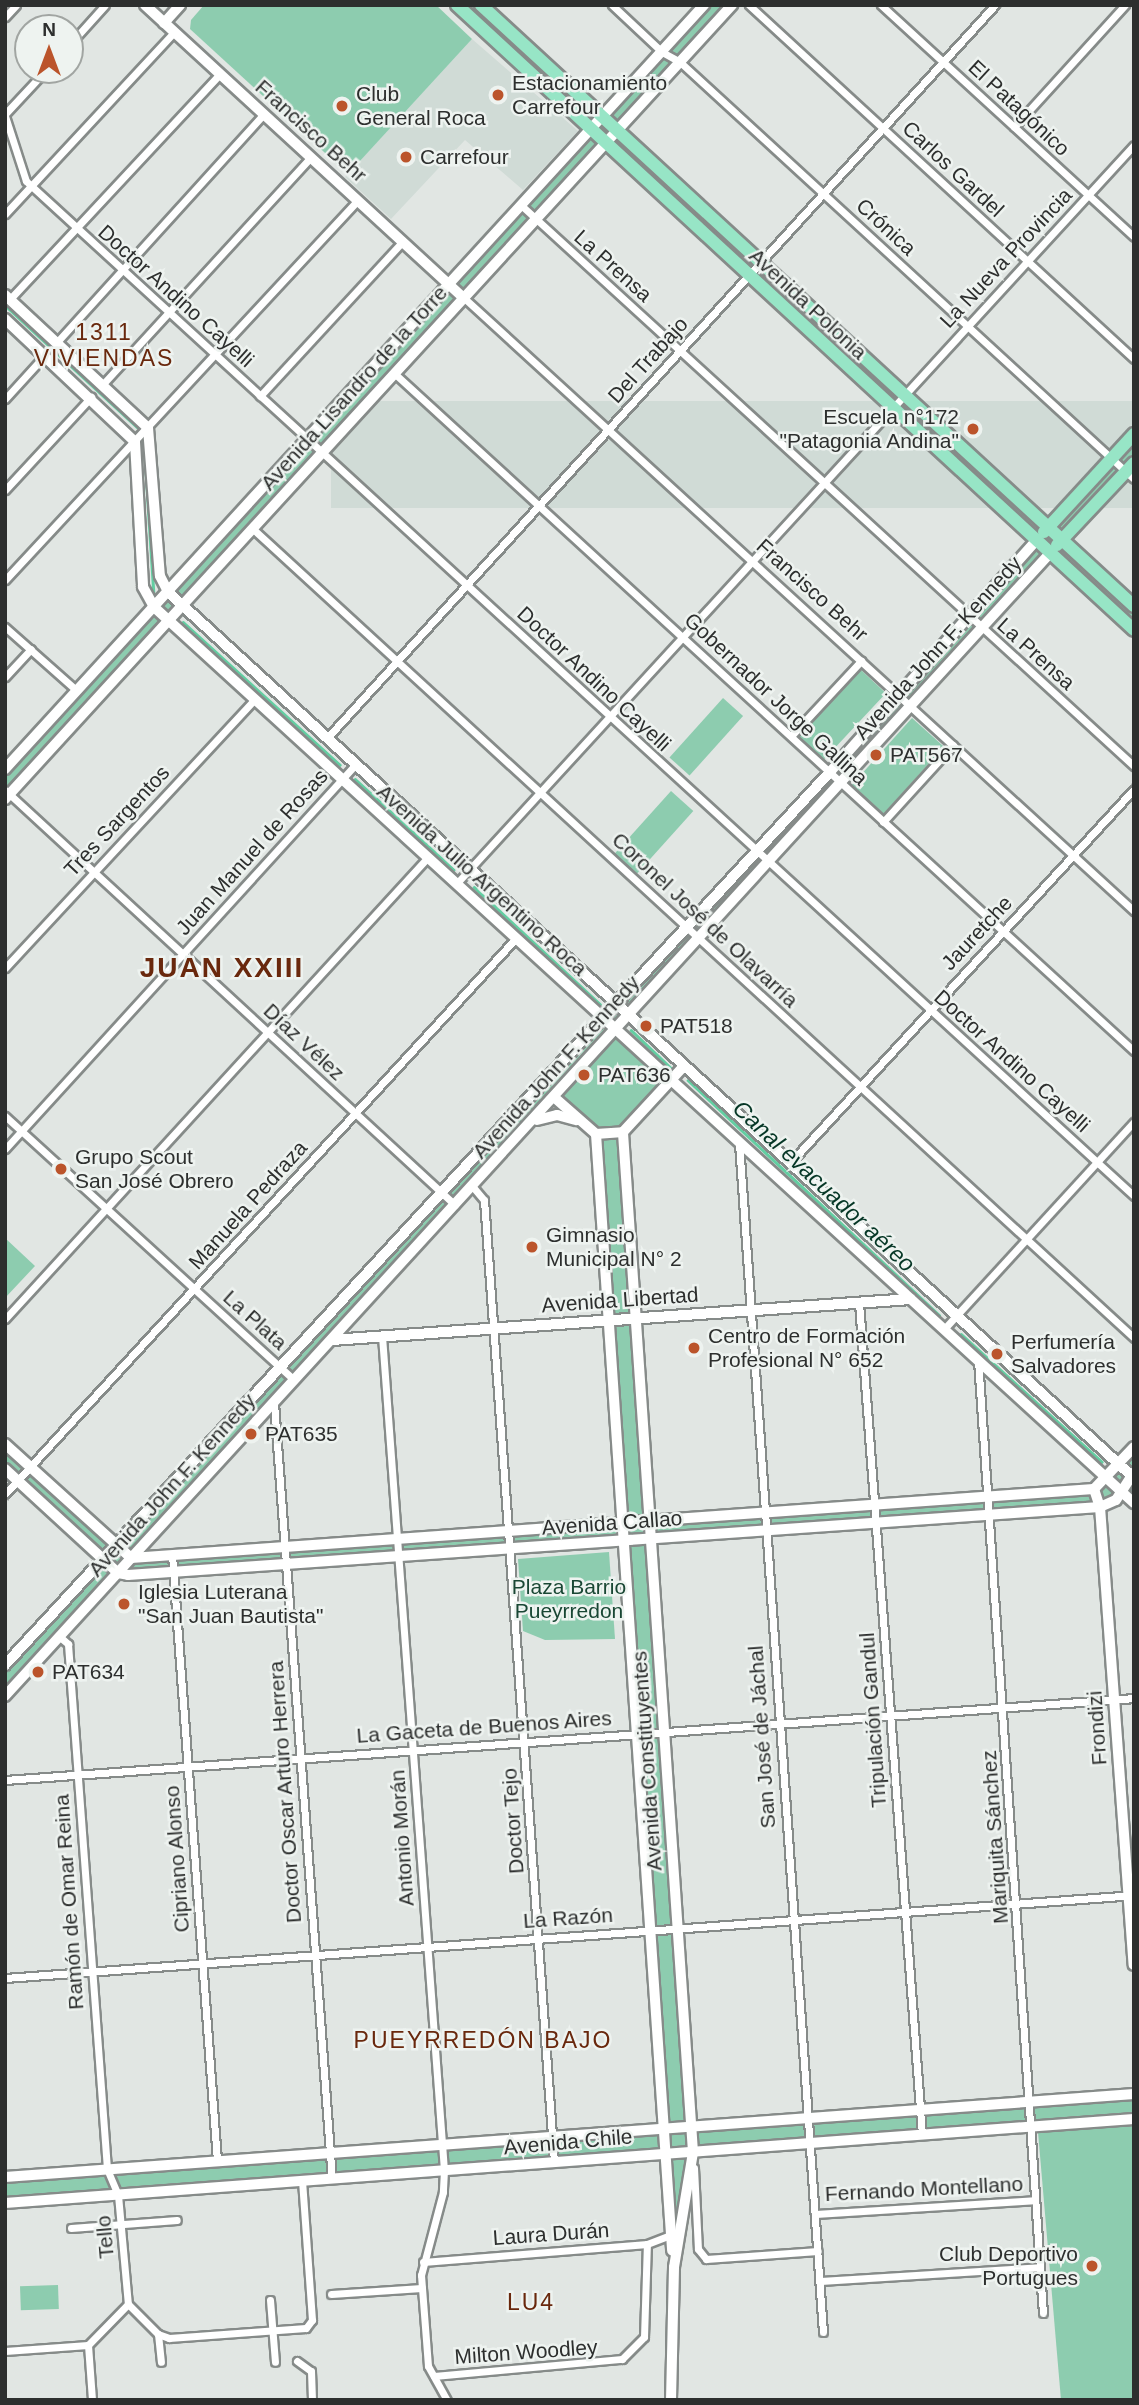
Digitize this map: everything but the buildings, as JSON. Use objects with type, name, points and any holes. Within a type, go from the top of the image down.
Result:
[{"type":"main road","name":"Avenida Polonia","points":[[457,5],[1134,630]]},
{"type":"main road","name":"Avenida Polonia","points":[[481,5],[1134,606]]},
{"type":"main road","name":"Avenida Lisandro de la Torre","points":[[5,769],[704,5]]},
{"type":"main road","name":"Avenida Lisandro de la Torre","points":[[7,794],[732,5]]},
{"type":"main road","points":[[8,297],[148,428],[160,576],[168,593]]},
{"type":"main road","points":[[5,319],[92,396],[135,442]]},
{"type":"main road","name":"Avenida John F. Kennedy","points":[[5,1665],[282,1368],[614,1002],[830,772],[1134,434]]},
{"type":"main road","name":"Avenida Julio Argentino Roca","points":[[135,442],[143,587],[154,607],[671,1080],[738,1138],[1134,1503]]},
{"type":"main road","name":"Avenida John F. Kennedy","points":[[5,1696],[534,1121],[615,1028],[1062,540],[1131,471]]},
{"type":"main road","name":"Avenida Julio Argentino Roca","points":[[168,593],[1133,1475]]},
{"type":"main road","points":[[553,1072],[555,1098],[596,1134],[622,1132],[684,1066]]},
{"type":"main road","points":[[534,1121],[557,1115],[582,1122]]},
{"type":"main road","name":"Avenida Constituyentes","points":[[622,1132],[692,2127],[693,2152],[675,2233]]},
{"type":"main road","name":"Avenida Constituyentes","points":[[596,1134],[640,1734],[666,2153],[675,2233],[671,2400]]},
{"type":"main road","points":[[5,1444],[131,1558]]},
{"type":"main road","points":[[1094,1489],[1134,1447]]},
{"type":"main road","points":[[5,1469],[118,1573]]},
{"type":"main road","points":[[1100,1507],[1115,1500],[1133,1475]]},
{"type":"main road","name":"Avenida Callao","points":[[131,1558],[1094,1489]]},
{"type":"main road","name":"Avenida Callao","points":[[118,1573],[174,1572],[399,1557],[1100,1507]]},
{"type":"main road","name":"Avenida Chile","points":[[5,2176],[1134,2094]]},
{"type":"main road","name":"Avenida Chile","points":[[5,2203],[1134,2119]]},
{"type":"street","points":[[5,16],[16,5]]},
{"type":"street","points":[[84,28],[105,5]]},
{"type":"street","name":"Francisco Behr","points":[[145,5],[1134,911]]},
{"type":"street","points":[[164,23],[180,5]]},
{"type":"street","name":"Crónica","points":[[612,5],[662,52],[680,62],[1111,458],[1131,471]]},
{"type":"street","name":"Carlos Gardel","points":[[749,5],[1134,359]]},
{"type":"street","name":"El Patagónico","points":[[881,5],[1132,232]]},
{"type":"street","name":"Del Trabajo","points":[[327,737],[995,5]]},
{"type":"street","points":[[1014,127],[1125,5]]},
{"type":"street","points":[[5,214],[174,32]]},
{"type":"street","points":[[8,297],[78,229],[220,74]]},
{"type":"street","points":[[31,187],[20,173],[9,146],[5,115],[33,84]]},
{"type":"street","points":[[57,342],[264,114]]},
{"type":"street","name":"La Nueva Provincia","points":[[891,407],[1134,145]]},
{"type":"street","points":[[103,384],[311,157]]},
{"type":"street","name":"Doctor Andino Cayelli","points":[[31,187],[1134,1196]]},
{"type":"street","points":[[5,580],[358,200]]},
{"type":"street","name":"La Prensa","points":[[522,206],[1134,766]]},
{"type":"street","points":[[260,396],[403,241]]},
{"type":"street","points":[[5,399],[45,355]]},
{"type":"street","name":"Gobernador Jorge Gallina","points":[[394,373],[1134,1051]]},
{"type":"street","points":[[5,490],[92,396]]},
{"type":"street","points":[[457,883],[891,407]]},
{"type":"street","name":"Coronel José de Olavarría","points":[[252,528],[1134,1338]]},
{"type":"street","points":[[5,627],[76,691]]},
{"type":"street","points":[[5,677],[31,649]]},
{"type":"street","points":[[791,736],[861,661]]},
{"type":"street","name":"Tres Sargentos","points":[[5,968],[255,699]]},
{"type":"street","points":[[883,822],[953,745]]},
{"type":"street","name":"Juan Manuel de Rosas","points":[[5,1149],[355,765]]},
{"type":"street","name":"Jauretche","points":[[790,1163],[1134,789]]},
{"type":"street","name":"Díaz Vélez","points":[[7,794],[456,1206]]},
{"type":"street","points":[[5,1319],[428,857]]},
{"type":"street","name":"Manuela Pedraza","points":[[5,1494],[516,938]]},
{"type":"street","name":"La Plata","points":[[5,1116],[294,1380]]},
{"type":"street","points":[[944,1329],[1134,1122]]},
{"type":"street","name":"San José de Jáchal","points":[[738,1138],[823,2332]]},
{"type":"street","name":"Doctor Tejo","points":[[473,1187],[484,1200],[554,2162]]},
{"type":"street","name":"Avenida Libertad","points":[[332,1340],[911,1299]]},
{"type":"street","name":"Tripulación Gandul","points":[[859,1303],[922,2135]]},
{"type":"street","name":"Antonio Morán","points":[[382,1336],[444,2170],[443,2192],[423,2262],[426,2355],[447,2400]]},
{"type":"street","name":"Mariquita Sánchez","points":[[978,1360],[990,1497],[1043,2313]]},
{"type":"street","name":"Doctor Oscar Arturo Herrera","points":[[274,1402],[332,2179]]},
{"type":"street","name":"Frondizi","points":[[1094,1489],[1100,1507],[1131,1895],[1134,1965]]},
{"type":"street","name":"Cipriano Alonso","points":[[172,1555],[216,2161]]},
{"type":"street","name":"Ramón de Omar Reina","points":[[60,1637],[68,1644],[107,2169]]},
{"type":"street","name":"La Gaceta de Buenos Aires","points":[[5,1780],[1134,1698]]},
{"type":"street","name":"La Razón","points":[[5,1978],[1131,1895]]},
{"type":"street","points":[[693,2152],[701,2255],[706,2259],[818,2251]]},
{"type":"street","name":"Tello","points":[[107,2169],[118,2195],[128,2304]]},
{"type":"street","points":[[5,2351],[88,2345],[128,2304],[158,2334],[169,2338],[299,2330],[312,2320],[302,2181]]},
{"type":"street","name":"Fernando Montellano","points":[[815,2214],[1035,2200]]},
{"type":"street","points":[[71,2228],[177,2220]]},
{"type":"street","name":"Laura Durán","points":[[423,2262],[647,2244],[675,2233]]},
{"type":"street","name":"Milton Woodley","points":[[434,2376],[622,2359],[643,2337],[647,2244]]},
{"type":"street","points":[[820,2281],[1040,2267]]},
{"type":"street","points":[[331,2294],[422,2288]]},
{"type":"street","points":[[270,2300],[275,2362]]},
{"type":"street","points":[[158,2334],[161,2362]]},
{"type":"street","points":[[88,2345],[92,2400]]},
{"type":"street","points":[[297,2361],[310,2371],[312,2400]]},
{"type":"shaded area","points":[[472,39],[578,131],[523,190],[465,140],[391,219],[345,177]]},
{"type":"shaded area","points":[[331,401],[1134,401],[1134,508],[331,508]]},
{"type":"green space","name":"Club General Roca","points":[[204,5],[436,5],[472,39],[348,174],[190,29],[191,20]]},
{"type":"green space","points":[[457,5],[481,5],[602,117],[704,5],[732,5],[617,130],[1048,528],[1134,434],[1134,463],[1062,540],[1134,606],[1134,630],[1050,554],[616,1028],[671,1080],[623,1132],[648,1521],[1094,1489],[1134,1447],[1134,1472],[1108,1505],[650,1539],[692,2126],[1134,2094],[1134,2119],[694,2152],[674,2267],[666,2153],[5,2203],[5,2177],[664,2128],[625,1541],[123,1574],[5,1696],[5,1665],[104,1560],[5,1469],[5,1444],[117,1546],[1036,541],[605,142],[5,799],[5,769],[591,130]],"holes":[[[555,1098],[596,1134],[623,1523],[132,1557]]]},
{"type":"green space","points":[[861,670],[886,693],[824,760],[799,737]]},
{"type":"green space","points":[[723,698],[743,716],[690,776],[669,757]]},
{"type":"green space","points":[[912,718],[944,747],[884,814],[852,785]]},
{"type":"green space","points":[[671,791],[693,811],[635,876],[613,856]]},
{"type":"green space","points":[[5,1238],[35,1266],[5,1298]]},
{"type":"green space","name":"Plaza Barrio Pueyrredon","points":[[609,1552],[615,1639],[545,1640],[523,1631],[518,1559]]},
{"type":"green space","name":"Club Deportivo Portugues","points":[[1134,2125],[1134,2400],[1061,2400],[1038,2132]]},
{"type":"green space","points":[[58,2285],[59,2309],[21,2310],[20,2286]]},
{"type":"waterway","name":"Canal evacuador aéreo","points":[[5,305],[137,427]]},
{"type":"waterway","name":"Canal evacuador aéreo","points":[[144,441],[154,595]]},
{"type":"waterway","name":"Canal evacuador aéreo","points":[[183,622],[340,765]]},
{"type":"waterway","name":"Canal evacuador aéreo","points":[[355,779],[454,870]]},
{"type":"waterway","name":"Canal evacuador aéreo","points":[[474,887],[600,1004]]},
{"type":"waterway","name":"Canal evacuador aéreo","points":[[631,1030],[672,1069]]},
{"type":"waterway","name":"Canal evacuador aéreo","points":[[688,1080],[939,1315]]},
{"type":"waterway","name":"Canal evacuador aéreo","points":[[961,1334],[1102,1462]]},
{"type":"waterway","name":"Canal evacuador aéreo","points":[[1131,1488],[1134,1491]]},
{"type":"place","name":"Estacionamiento Carrefour","points":[[498,95]]},
{"type":"place","name":"Club General Roca","points":[[342,106]]},
{"type":"place","name":"Carrefour","points":[[406,157]]},
{"type":"place","name":"Escuela n°172 \"Patagonia Andina\"","points":[[973,429]]},
{"type":"place","name":"PAT567","points":[[876,755]]},
{"type":"place","name":"PAT518","points":[[646,1026]]},
{"type":"place","name":"PAT636","points":[[584,1075]]},
{"type":"place","name":"Grupo Scout San José Obrero","points":[[61,1169]]},
{"type":"place","name":"Gimnasio Municipal N° 2","points":[[532,1247]]},
{"type":"place","name":"Centro de Formación Profesional N° 652","points":[[694,1348]]},
{"type":"place","name":"Perfumería Salvadores","points":[[997,1354]]},
{"type":"place","name":"PAT635","points":[[251,1434]]},
{"type":"place","name":"Iglesia Luterana \"San Juan Bautista\"","points":[[124,1604]]},
{"type":"place","name":"PAT634","points":[[38,1672]]},
{"type":"place","name":"Club Deportivo Portugues","points":[[1092,2266]]},
{"type":"district","name":"1311 VIVIENDAS","points":[[104,345]]},
{"type":"district","name":"JUAN XXIII","points":[[222,968]]},
{"type":"district","name":"PUEYRREDÓN BAJO","points":[[483,2040]]},
{"type":"district","name":"LU4","points":[[531,2302]]}]
